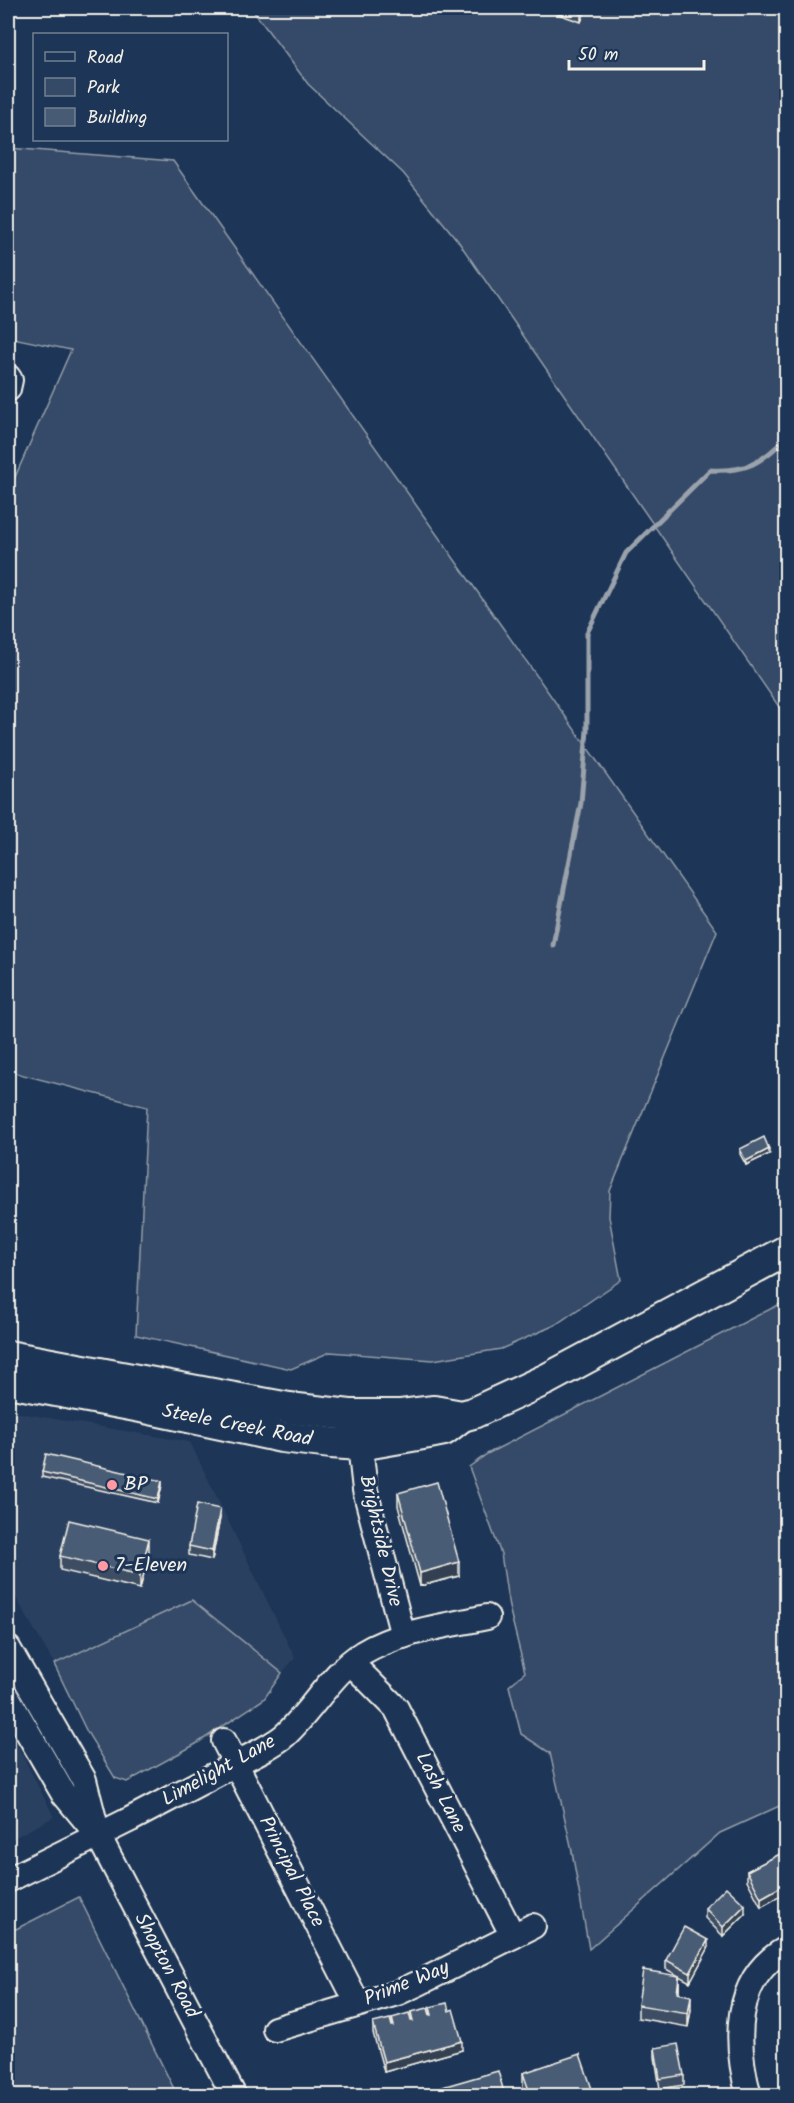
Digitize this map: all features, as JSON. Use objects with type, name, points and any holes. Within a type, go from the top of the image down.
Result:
[{"type":"main road","name":"Steele Creek Road","points":[[8,1382],[282,1437],[360,1445],[444,1430],[462,1416],[547,1378],[786,1251]]},
{"type":"main road","name":"Steele Creek Road","points":[[8,1356],[289,1408],[350,1415],[401,1415],[434,1411],[462,1416]]},
{"type":"street","points":[[8,377],[10,380],[8,389]]},
{"type":"street","name":"Brightside Drive","points":[[360,1445],[365,1490],[403,1636]]},
{"type":"street","name":"Limelight Lane","points":[[8,1880],[235,1764],[282,1737],[363,1653],[403,1636],[487,1617]]},
{"type":"street","name":"Shopton Road","points":[[8,1648],[84,1780],[98,1835]]},
{"type":"street","name":"Lash Lane","points":[[351,1663],[396,1708],[523,1931]]},
{"type":"street","name":"Shopton Road","points":[[8,1698],[63,1793],[98,1835],[234,2096]]},
{"type":"street","name":"Principal Place","points":[[224,1741],[358,2004]]},
{"type":"street","name":"Prime Way","points":[[275,2029],[397,1992],[523,1931]]},
{"type":"street","points":[[749,2096],[740,2051],[739,2029],[744,2004],[751,1986],[763,1968],[786,1949]]},
{"type":"shaded area","points":[[8,1411],[190,1442],[295,1658],[282,1673],[192,1600],[54,1664],[8,1584]]},
{"type":"shaded area","points":[[8,1727],[54,1817],[8,1841]]},
{"type":"green space","points":[[251,8],[786,8],[786,717],[458,241],[403,173],[308,84]]},
{"type":"green space","points":[[8,148],[173,161],[717,931],[610,1191],[609,1217],[621,1280],[555,1325],[501,1349],[433,1360],[330,1352],[291,1369],[136,1335],[147,1107],[8,1071],[8,493],[71,350],[8,337]]},
{"type":"green space","points":[[786,1301],[786,1803],[720,1833],[589,1949],[571,1846],[550,1753],[521,1734],[509,1686],[525,1672],[509,1607],[501,1554],[469,1467],[487,1454]]},
{"type":"green space","points":[[192,1600],[282,1673],[264,1699],[196,1744],[127,1782],[115,1778],[87,1732],[54,1664]]},
{"type":"green space","points":[[79,1897],[177,2095],[8,2095],[8,1933]]},
{"type":"building","points":[[565,8],[583,8],[581,13]]},
{"type":"building","points":[[764,1137],[769,1149],[746,1161],[740,1149]]},
{"type":"building","points":[[46,1454],[162,1481],[158,1499],[42,1472]]},
{"type":"building","points":[[437,1482],[459,1562],[420,1573],[398,1493]]},
{"type":"building","points":[[197,1504],[220,1509],[212,1551],[189,1546]]},
{"type":"building","points":[[69,1520],[149,1539],[140,1575],[60,1556]]},
{"type":"building","points":[[780,1854],[786,1866],[786,1884],[761,1898],[747,1871]]},
{"type":"building","points":[[726,1887],[745,1905],[723,1927],[705,1908]]},
{"type":"building","points":[[684,1927],[708,1940],[690,1973],[666,1960]]},
{"type":"building","points":[[643,1970],[679,1976],[677,1993],[691,1996],[688,2013],[638,2005]]},
{"type":"building","points":[[447,2003],[449,2011],[453,2009],[462,2041],[384,2062],[373,2023],[390,2019],[394,2026],[392,2018],[409,2013],[413,2021],[411,2012],[428,2008],[432,2015],[430,2007]]},
{"type":"building","points":[[678,2044],[684,2075],[660,2079],[655,2048]]},
{"type":"building","points":[[580,2054],[592,2089],[572,2096],[531,2096],[523,2073]]},
{"type":"building","points":[[498,2071],[505,2096],[411,2096]]},
{"type":"waterway","points":[[553,945],[581,803],[587,730],[587,633],[626,553],[710,470],[734,469],[752,464],[769,454],[786,438]]},
{"type":"place","name":"BP","points":[[112,1485]]},
{"type":"place","name":"7-Eleven","points":[[103,1566]]}]
